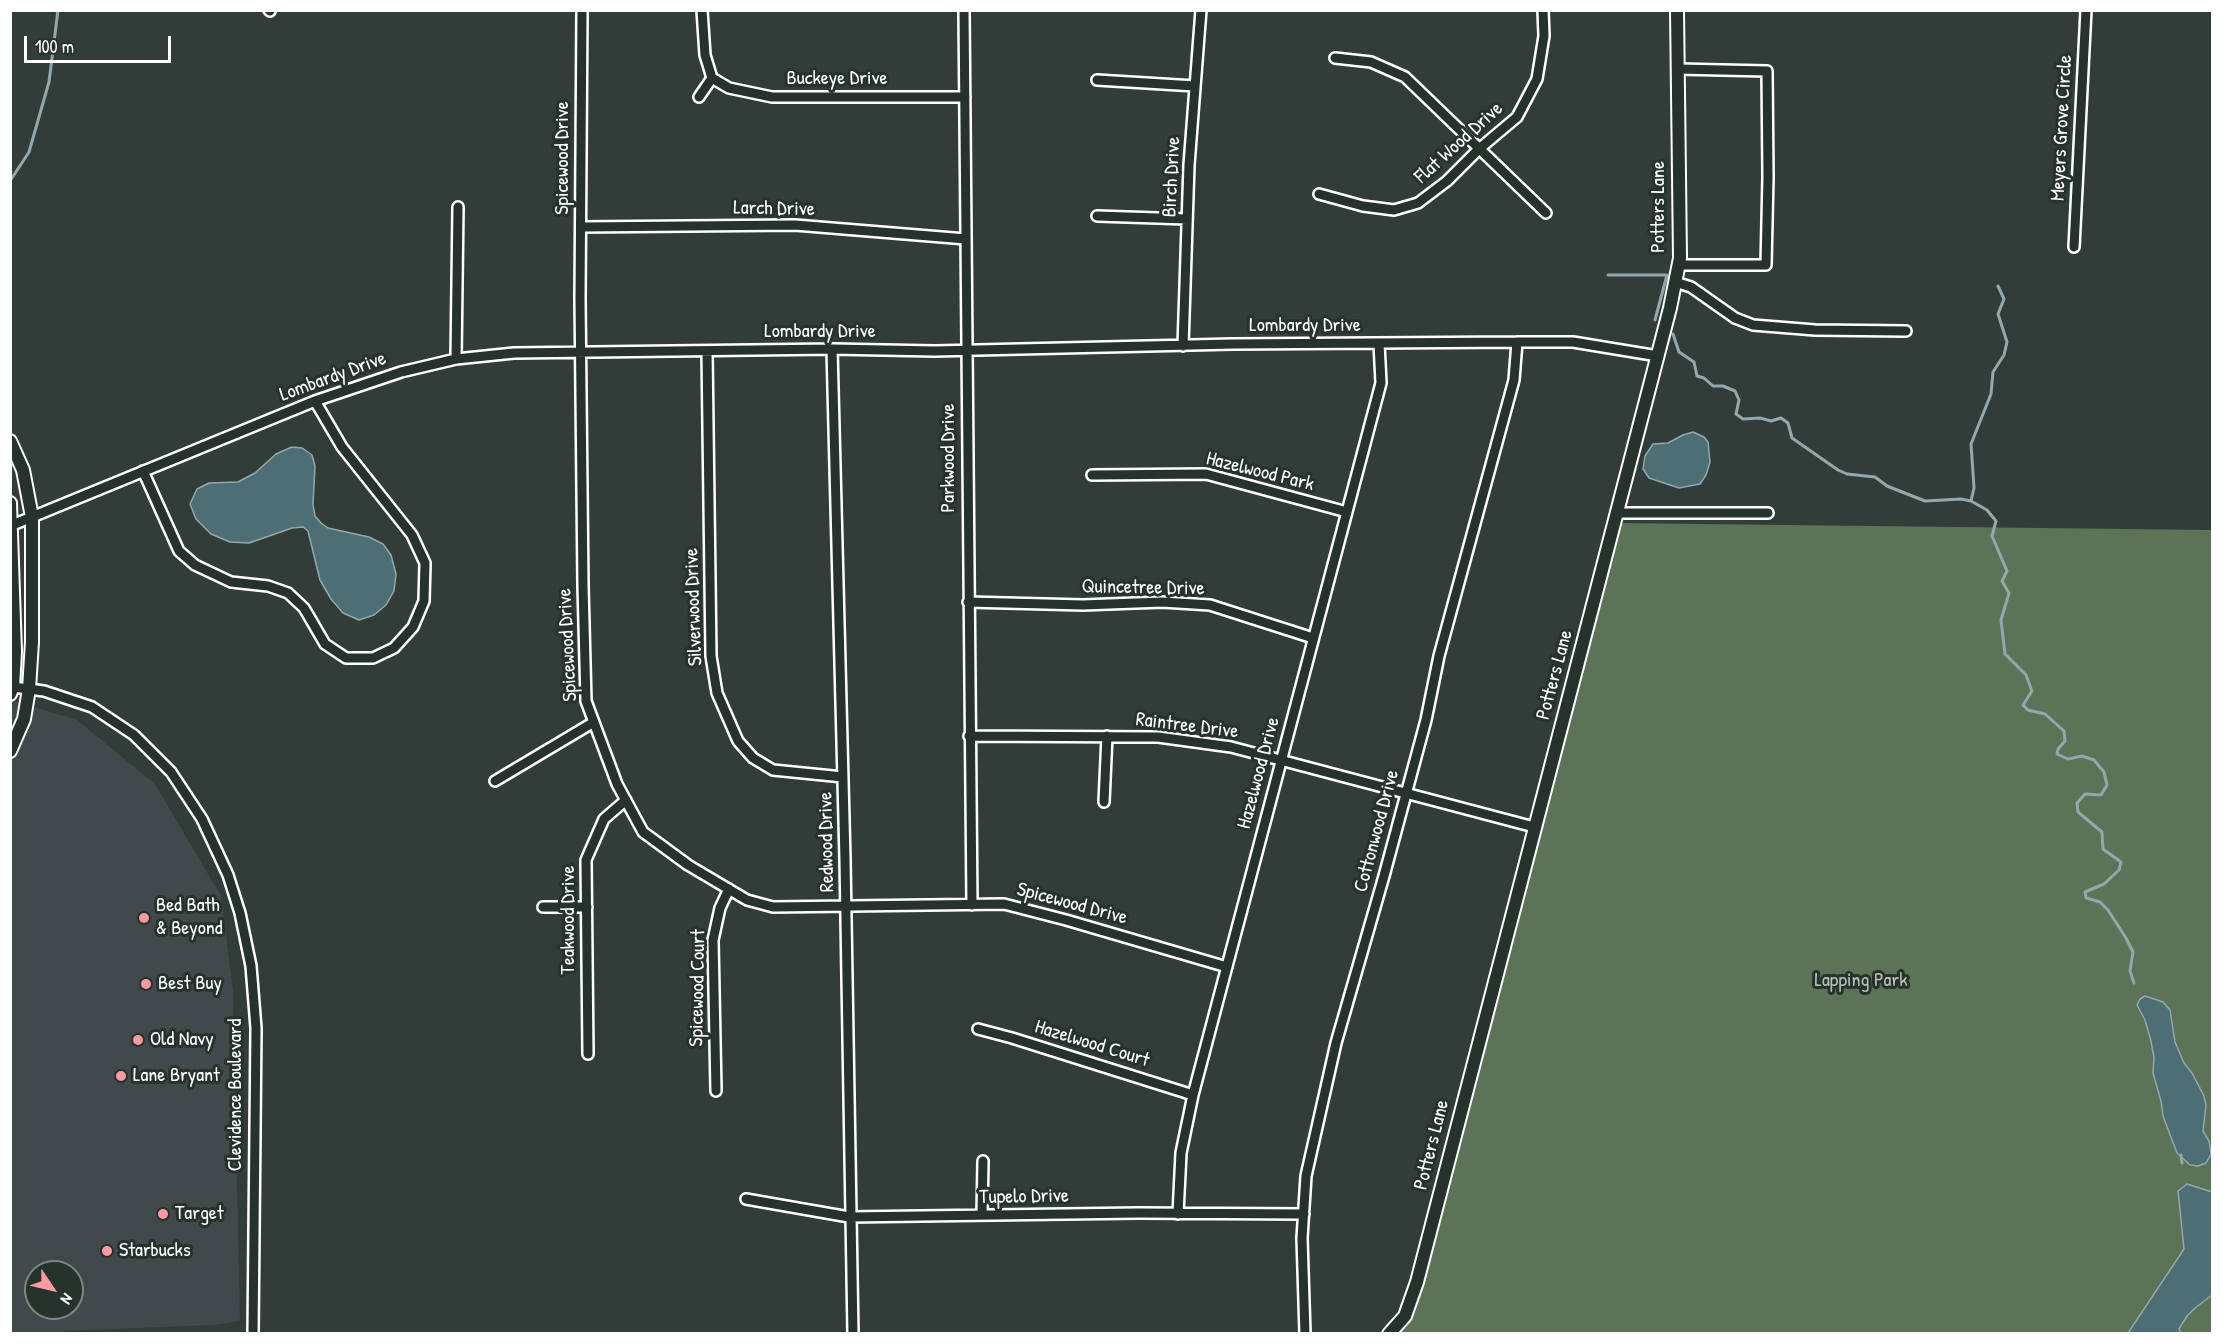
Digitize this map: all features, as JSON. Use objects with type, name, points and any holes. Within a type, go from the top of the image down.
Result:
[{"type":"main road","name":"Potters Lane","points":[[1389,1334],[1405,1316],[1417,1282],[1534,827],[1618,513],[1675,282],[1678,265],[1677,10]]},
{"type":"main road","points":[[10,441],[23,470],[32,517],[32,642],[29,688],[24,719],[10,751]]},
{"type":"main road","points":[[10,503],[15,652],[12,691]]},
{"type":"street","name":"Spicewood Drive","points":[[582,10],[580,227],[586,701],[617,784],[643,832],[688,866],[747,900],[773,907],[1004,904],[1227,967]]},
{"type":"street","points":[[699,97],[712,78],[705,55],[702,10]]},
{"type":"street","name":"Parkwood Drive","points":[[964,10],[972,905]]},
{"type":"street","name":"Birch Drive","points":[[1183,346],[1189,165],[1202,10]]},
{"type":"street","name":"Flat Wood Drive","points":[[1319,194],[1363,206],[1394,210],[1418,203],[1447,181],[1479,149],[1517,117],[1538,79],[1544,36],[1543,10]]},
{"type":"street","name":"Meyers Grove Circle","points":[[2074,247],[2086,10]]},
{"type":"street","points":[[1335,58],[1371,62],[1405,77],[1546,213]]},
{"type":"street","points":[[1678,69],[1767,71],[1768,169],[1766,265],[1678,265]]},
{"type":"street","name":"Buckeye Drive","points":[[712,78],[729,88],[772,97],[965,97]]},
{"type":"street","points":[[1097,80],[1195,86]]},
{"type":"street","points":[[456,359],[458,207]]},
{"type":"street","points":[[1097,216],[1187,219]]},
{"type":"street","name":"Larch Drive","points":[[580,227],[795,225],[966,239]]},
{"type":"street","points":[[1675,282],[1691,287],[1734,318],[1753,325],[1815,330],[1906,331]]},
{"type":"street","name":"Cottonwood Drive","points":[[1305,1334],[1302,1238],[1306,1176],[1336,1043],[1426,720],[1439,656],[1514,380],[1517,342]]},
{"type":"street","name":"Lombardy Drive","points":[[11,525],[315,401],[401,372],[456,359],[514,353],[832,349],[966,351],[1379,343],[1573,342],[1658,356]]},
{"type":"street","name":"Hazelwood Drive","points":[[1178,1214],[1181,1153],[1193,1095],[1381,383],[1379,343]]},
{"type":"street","name":"Redwood Drive","points":[[832,349],[846,905],[849,1217],[853,1334]]},
{"type":"street","name":"Silverwood Drive","points":[[708,351],[711,656],[717,693],[738,741],[753,758],[773,770],[843,777]]},
{"type":"street","points":[[143,471],[179,551],[195,565],[231,582],[268,586],[288,593],[304,608],[325,644],[346,658],[373,658],[394,648],[413,627],[424,601],[425,563],[412,535],[348,455],[315,401]]},
{"type":"street","name":"Hazelwood Park","points":[[1092,475],[1206,474],[1347,512]]},
{"type":"street","points":[[1618,513],[1768,513]]},
{"type":"street","name":"Quincetree Drive","points":[[968,602],[1083,605],[1162,602],[1210,605],[1313,638]]},
{"type":"street","name":"Clevidence Boulevard","points":[[12,691],[29,688],[67,697],[92,707],[134,735],[171,772],[202,819],[228,875],[240,913],[250,966],[256,1028],[253,1334]]},
{"type":"street","points":[[495,781],[594,722]]},
{"type":"street","name":"Raintree Drive","points":[[969,736],[1158,737],[1232,747],[1534,827]]},
{"type":"street","points":[[1104,802],[1107,736]]},
{"type":"street","name":"Teakwood Drive","points":[[588,1054],[586,860],[604,819],[626,800]]},
{"type":"street","name":"Spicewood Court","points":[[716,1091],[713,940],[720,908],[729,889]]},
{"type":"street","points":[[543,907],[587,907]]},
{"type":"street","name":"Hazelwood Court","points":[[978,1029],[1193,1095]]},
{"type":"street","points":[[982,1215],[983,1161]]},
{"type":"street","name":"Tupelo Drive","points":[[746,1199],[849,1217],[1304,1214]]},
{"type":"shaded area","points":[[10,700],[77,720],[155,784],[221,896],[233,991],[240,1321],[213,1325],[64,1331],[64,1333],[11,1333]]},
{"type":"green space","name":"Lapping Park","points":[[1615,523],[2212,530],[2212,1333],[1397,1334]]},
{"type":"water","points":[[1693,432],[1704,437],[1708,442],[1710,462],[1700,484],[1679,488],[1649,478],[1643,469],[1645,456],[1653,444],[1668,443]]},
{"type":"water","points":[[292,447],[302,448],[312,455],[315,466],[313,505],[315,516],[321,523],[328,528],[369,537],[383,544],[391,555],[396,574],[394,591],[386,605],[374,615],[359,620],[343,613],[331,599],[320,580],[308,531],[303,527],[292,528],[249,543],[230,542],[211,534],[196,519],[190,504],[197,489],[209,483],[238,482],[255,473],[276,454]]},
{"type":"water","points":[[2145,996],[2163,1002],[2170,1010],[2175,1042],[2184,1063],[2204,1096],[2206,1105],[2203,1131],[2209,1141],[2211,1154],[2206,1163],[2198,1166],[2190,1165],[2177,1153],[2163,1116],[2153,1073],[2154,1058],[2151,1041],[2145,1020],[2137,1005]]},
{"type":"water","points":[[2187,1184],[2212,1192],[2212,1295],[2187,1316],[2179,1329],[2181,1333],[2128,1333],[2184,1249],[2178,1191]]},
{"type":"waterway","points":[[10,181],[29,152],[49,82],[58,10]]},
{"type":"waterway","points":[[1608,275],[1667,275],[1655,320]]},
{"type":"waterway","points":[[1971,501],[1974,488],[1971,444],[1991,394],[1993,372],[2004,355],[2007,342],[1998,314],[2004,299],[1998,286]]},
{"type":"waterway","points":[[1673,334],[1679,352],[1694,362],[1697,376],[1704,378],[1713,386],[1723,386],[1735,391],[1739,400],[1736,414],[1743,419],[1760,418],[1771,421],[1781,418],[1788,423],[1792,438],[1838,470],[1847,474],[1875,477],[1887,486],[1925,501],[1961,499],[1971,501],[1987,510],[1996,521],[1992,536],[2007,571],[2002,581],[2009,593],[2001,620],[2005,654],[2026,675],[2032,691],[2023,705],[2028,710],[2045,714],[2064,731],[2065,741],[2057,754],[2068,759],[2082,756],[2094,760],[2104,772],[2107,785],[2101,795],[2085,794],[2077,803],[2078,812],[2102,832],[2103,849],[2121,862],[2119,870],[2104,884],[2085,892],[2086,898],[2100,902],[2108,910],[2126,938],[2133,952],[2130,971],[2134,983]]},
{"type":"waterway","points":[[2181,1155],[2182,1163]]},
{"type":"place","name":"Bed Bath & Beyond","points":[[144,918]]},
{"type":"place","name":"Best Buy","points":[[146,984]]},
{"type":"place","name":"Old Navy","points":[[138,1040]]},
{"type":"place","name":"Lane Bryant","points":[[121,1076]]},
{"type":"place","name":"Target","points":[[163,1214]]},
{"type":"place","name":"Starbucks","points":[[107,1251]]}]
